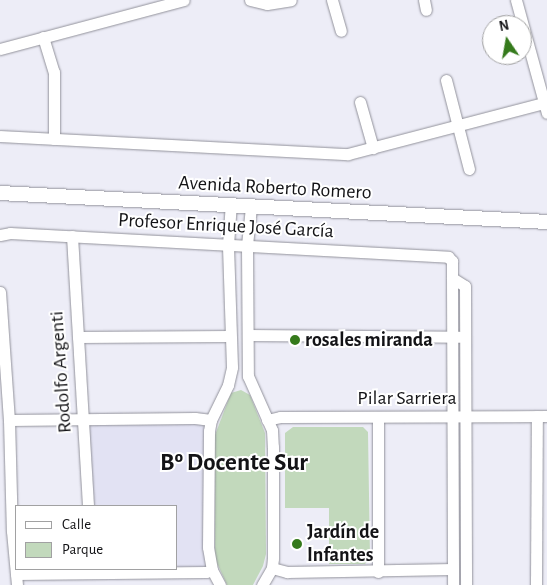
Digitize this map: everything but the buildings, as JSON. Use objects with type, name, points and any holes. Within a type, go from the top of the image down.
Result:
[{"type":"main road","name":"Avenida Roberto Romero","points":[[0,193],[547,222]]},
{"type":"street","points":[[0,49],[184,0]]},
{"type":"street","points":[[250,0],[267,4],[291,0]]},
{"type":"street","points":[[332,0],[341,31]]},
{"type":"street","points":[[0,136],[348,154],[458,126],[546,108],[516,0]]},
{"type":"street","points":[[43,37],[54,72],[54,139]]},
{"type":"street","points":[[446,80],[469,168]]},
{"type":"street","points":[[360,102],[373,148]]},
{"type":"street","points":[[220,585],[212,570],[208,548],[209,431],[211,420],[231,378],[228,245],[231,206]]},
{"type":"street","points":[[251,207],[247,246],[248,376],[272,430],[273,447],[272,568],[262,585]]},
{"type":"street","name":"Profesor Enrique José García","points":[[2,235],[72,236],[448,258],[452,261],[452,278]]},
{"type":"street","name":"Rodolfo Argenti","points":[[72,236],[88,505]]},
{"type":"street","points":[[452,278],[452,337],[459,416],[466,585]]},
{"type":"street","points":[[452,278],[464,286],[465,338],[459,416],[454,585]]},
{"type":"street","points":[[0,292],[9,420],[5,450],[15,567]]},
{"type":"street","points":[[248,335],[465,338]]},
{"type":"street","points":[[78,336],[230,336]]},
{"type":"street","points":[[231,378],[238,374],[248,376]]},
{"type":"street","points":[[536,585],[542,416]]},
{"type":"street","name":"Pilar Sarriera","points":[[267,420],[280,417],[542,416]]},
{"type":"street","points":[[378,417],[378,572]]},
{"type":"street","points":[[9,420],[195,418],[211,420]]},
{"type":"street","points":[[0,532],[12,530]]},
{"type":"street","points":[[272,568],[287,572],[378,572],[453,569]]},
{"type":"street","points":[[16,579],[91,571],[206,572],[212,570]]},
{"type":"shaded area","points":[[84,420],[210,421],[212,570],[178,569],[178,505],[88,505]]},
{"type":"green space","points":[[241,390],[250,395],[265,433],[266,554],[263,566],[253,585],[227,585],[216,561],[215,551],[215,435],[231,393]]},
{"type":"green space","points":[[293,427],[363,427],[368,432],[370,558],[365,564],[329,564],[329,508],[285,508],[285,433]]},
{"type":"place","name":"rosales miranda","points":[[295,340]]},
{"type":"place","name":"Jardín de Infantes","points":[[297,544]]},
{"type":"district","name":"Bº Docente Sur","points":[[234,463]]}]
